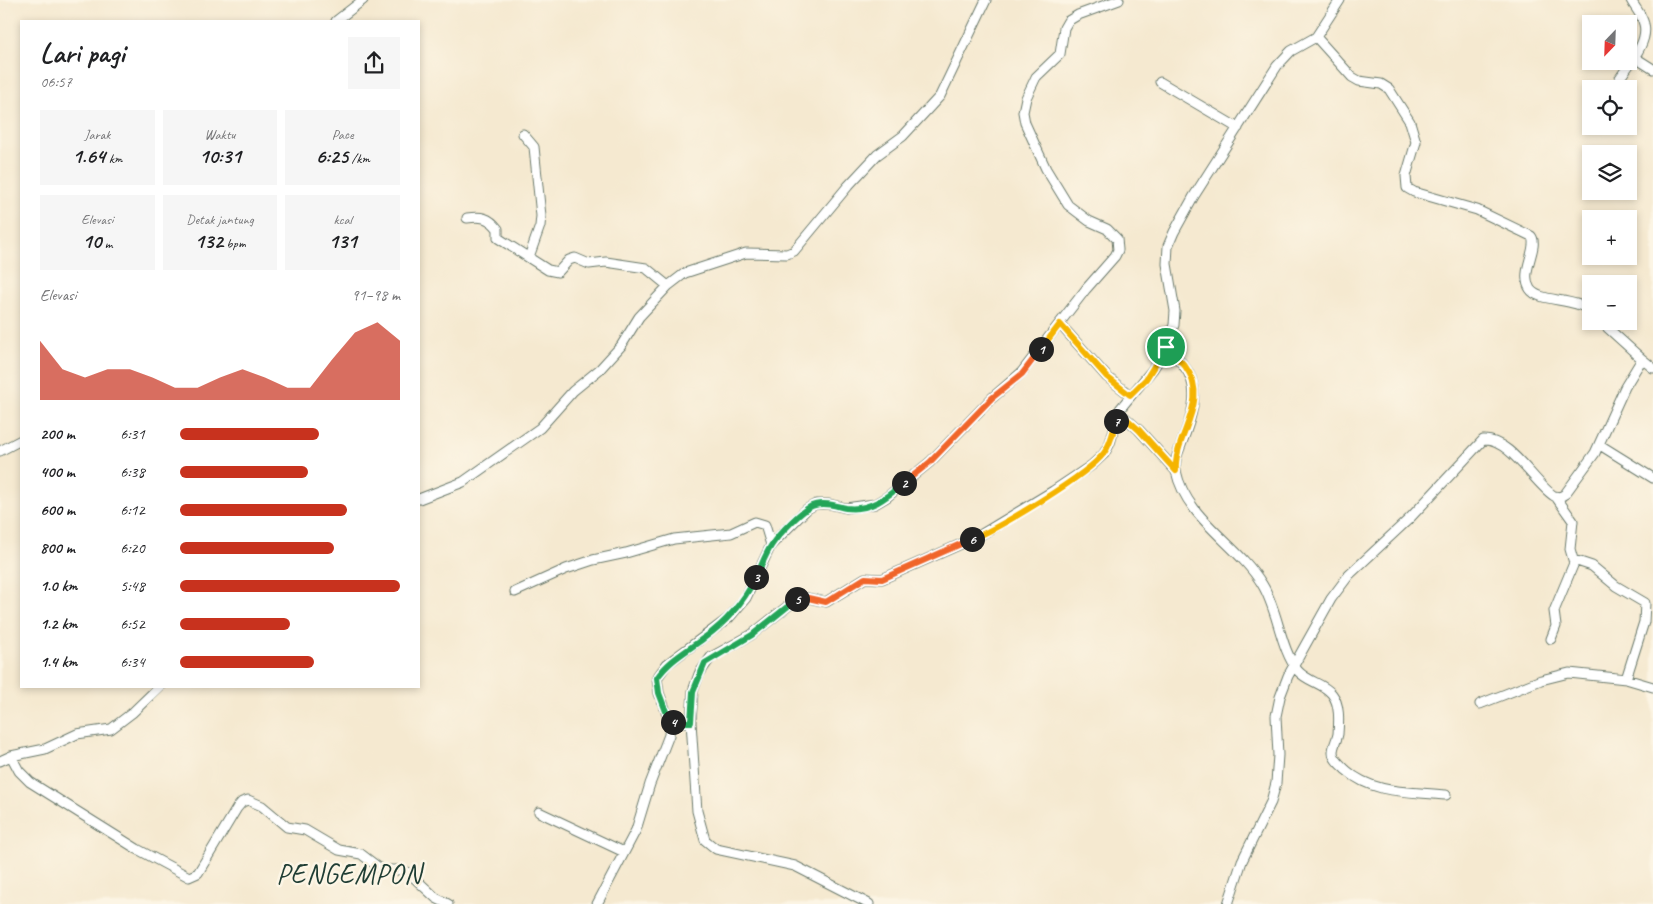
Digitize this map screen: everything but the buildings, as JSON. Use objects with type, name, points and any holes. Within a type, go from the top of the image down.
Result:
[{"type":"street","points":[[337,20],[363,0]]},
{"type":"street","points":[[420,500],[463,482],[540,428],[573,391],[600,369],[621,346],[639,316],[668,286],[685,274],[736,255],[773,252],[788,254],[794,251],[848,186],[877,156],[903,136],[940,96],[986,0]]},
{"type":"street","points":[[597,904],[636,830],[650,784],[665,750],[670,722],[659,693],[657,678],[667,664],[729,618],[746,598],[771,545],[806,508],[816,504],[864,507],[888,497],[930,462],[992,398],[1022,374],[1086,289],[1115,256],[1118,250],[1117,239],[1107,229],[1089,220],[1068,205],[1046,169],[1025,123],[1023,112],[1026,98],[1036,77],[1060,54],[1064,28],[1068,21],[1078,15],[1119,0]]},
{"type":"street","points":[[869,904],[795,866],[716,849],[708,845],[701,832],[696,811],[691,722],[693,692],[705,663],[711,657],[752,635],[797,600],[808,598],[826,602],[865,578],[882,579],[977,537],[1012,518],[1092,465],[1110,443],[1119,412],[1130,395],[1146,379],[1166,347],[1174,325],[1175,311],[1167,264],[1168,246],[1194,196],[1280,62],[1291,51],[1316,37],[1340,0]]},
{"type":"street","points":[[1631,0],[1642,17],[1645,31],[1638,48]]},
{"type":"street","points":[[1316,37],[1352,77],[1359,81],[1381,84],[1393,93],[1410,122],[1416,138],[1406,176],[1407,188],[1414,192],[1477,210],[1531,236],[1534,244],[1527,268],[1527,283],[1531,290],[1539,295],[1582,304]]},
{"type":"street","points":[[1638,60],[1653,69]]},
{"type":"street","points":[[1620,78],[1625,70]]},
{"type":"street","points":[[1160,82],[1238,128]]},
{"type":"street","points":[[523,134],[534,147],[541,216],[540,226],[529,257]]},
{"type":"street","points":[[467,218],[483,217],[488,219],[498,229],[498,238],[540,266],[558,272],[571,258],[589,264],[606,262],[646,268],[668,286]]},
{"type":"street","points":[[1060,324],[1107,377],[1130,395]]},
{"type":"street","points":[[1610,330],[1653,368]]},
{"type":"street","points":[[1166,347],[1185,366],[1193,388],[1194,408],[1190,424],[1176,455],[1176,471]]},
{"type":"street","points":[[1556,497],[1565,494],[1600,445],[1618,400],[1642,359]]},
{"type":"street","points":[[1119,412],[1139,430],[1176,471],[1192,504],[1261,581],[1272,599],[1277,620],[1295,665],[1304,676],[1313,683],[1322,685],[1332,694],[1338,707],[1338,734],[1333,752],[1336,760],[1346,770],[1374,788],[1446,795]]},
{"type":"street","points":[[1228,904],[1242,861],[1271,802],[1276,783],[1278,755],[1276,716],[1280,697],[1331,599],[1349,575],[1410,518],[1483,440],[1492,440],[1503,446],[1549,493],[1556,497],[1574,521],[1570,550],[1574,560],[1573,567],[1554,610],[1556,626],[1551,639]]},
{"type":"street","points":[[0,451],[20,441]]},
{"type":"street","points":[[1600,445],[1653,478]]},
{"type":"street","points":[[515,592],[566,568],[593,560],[674,539],[731,533],[755,522],[765,525],[771,545]]},
{"type":"street","points":[[1574,560],[1592,566],[1616,586],[1645,603],[1644,622],[1626,679]]},
{"type":"street","points":[[1480,704],[1541,680],[1569,672],[1626,679],[1653,687]]},
{"type":"street","points":[[0,762],[11,756],[45,749],[77,734],[111,728],[132,713],[158,688]]},
{"type":"street","points":[[670,722],[691,722]]},
{"type":"street","points":[[11,756],[19,771],[30,782],[137,850],[189,877],[198,874],[237,808],[248,800],[262,806],[287,827],[305,830],[339,850],[361,854],[382,870],[401,870],[409,873],[436,898],[448,904]]},
{"type":"street","points":[[539,812],[624,852]]},
{"type":"district","name":"PENGEMPON","points":[[349,873]]},
{"type":"route","points":[[1060,324],[1107,377],[1130,395],[1146,379],[1166,347],[1185,366],[1191,378],[1193,388],[1194,408],[1190,424],[1176,455],[1176,471],[1145,436],[1119,412],[1110,443],[1104,454],[1092,465],[1012,518],[977,537],[882,579],[865,578],[837,597],[826,602],[819,602],[808,598],[797,600],[781,610],[752,635],[711,657],[699,674],[693,692],[691,722],[670,722],[659,693],[657,678],[667,664],[729,618],[746,598],[771,545],[806,508],[816,504],[829,504],[846,508],[864,507],[888,497],[930,462],[992,398],[1022,374],[1060,324]]}]
